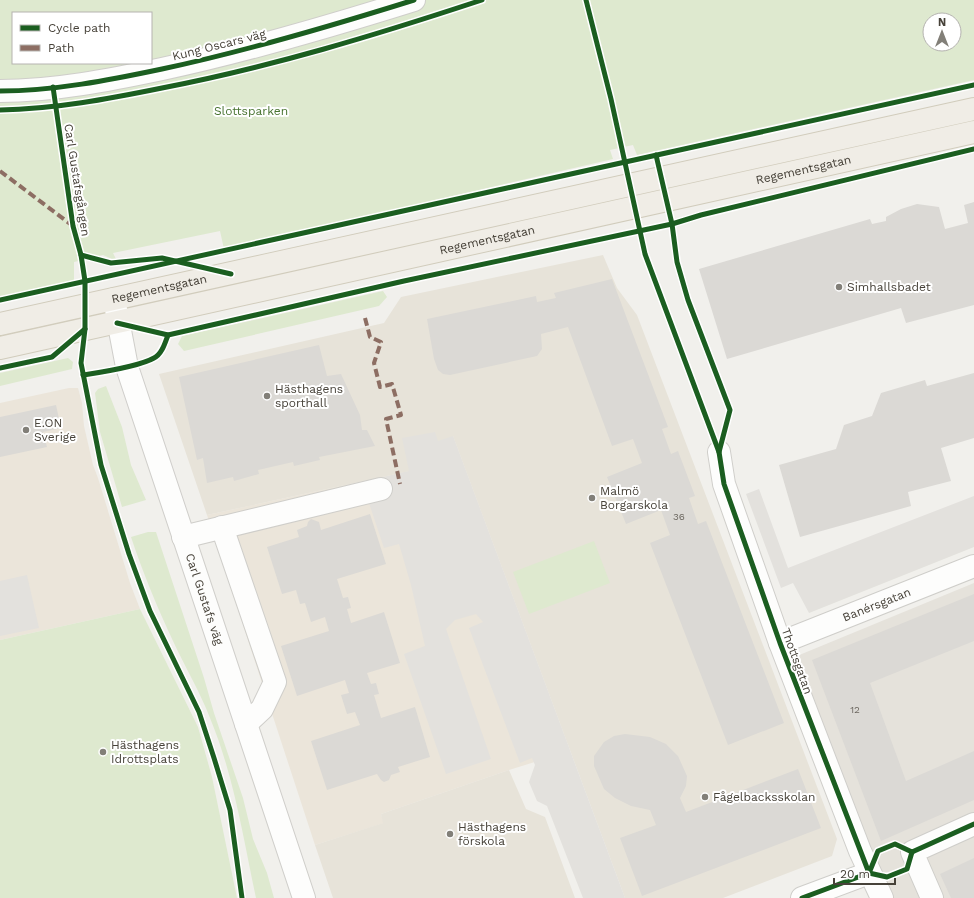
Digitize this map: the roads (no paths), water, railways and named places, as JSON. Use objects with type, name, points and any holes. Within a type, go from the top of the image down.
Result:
[{"type":"main road","name":"Regementsgatan","points":[[0,324],[974,109]]},
{"type":"main road","name":"Regementsgatan","points":[[0,348],[974,132]]},
{"type":"street","name":"Kung Oscars väg","points":[[0,91],[89,83],[171,67],[260,46],[414,0]]},
{"type":"street","name":"Carl Gustafs väg","points":[[114,299],[117,322],[127,367],[304,898]]},
{"type":"street","name":"Thottsgatan","points":[[719,452],[724,484],[780,643],[869,873],[882,898]]},
{"type":"street","points":[[183,537],[381,489]]},
{"type":"street","points":[[222,527],[275,682],[262,709],[246,724]]},
{"type":"street","name":"Banérsgatan","points":[[780,643],[974,566]]},
{"type":"street","points":[[932,898],[912,852],[974,824]]},
{"type":"street","points":[[802,898],[869,873]]},
{"type":"tram line","points":[[0,91],[20,91],[61,87],[102,81],[162,69],[289,38],[414,0]]},
{"type":"place","name":"Simhallsbadet","points":[[839,287]]},
{"type":"place","name":"Hästhagens sporthall","points":[[267,396]]},
{"type":"place","name":"E.ON Sverige","points":[[26,430]]},
{"type":"place","name":"Malmö Borgarskola","points":[[592,498]]},
{"type":"place","name":"Hästhagens Idrottsplats","points":[[103,752]]},
{"type":"place","name":"Fågelbacksskolan","points":[[705,797]]},
{"type":"place","name":"Hästhagens förskola","points":[[450,834]]},
{"type":"park label","name":"Slottsparken","points":[[251,111]]}]
